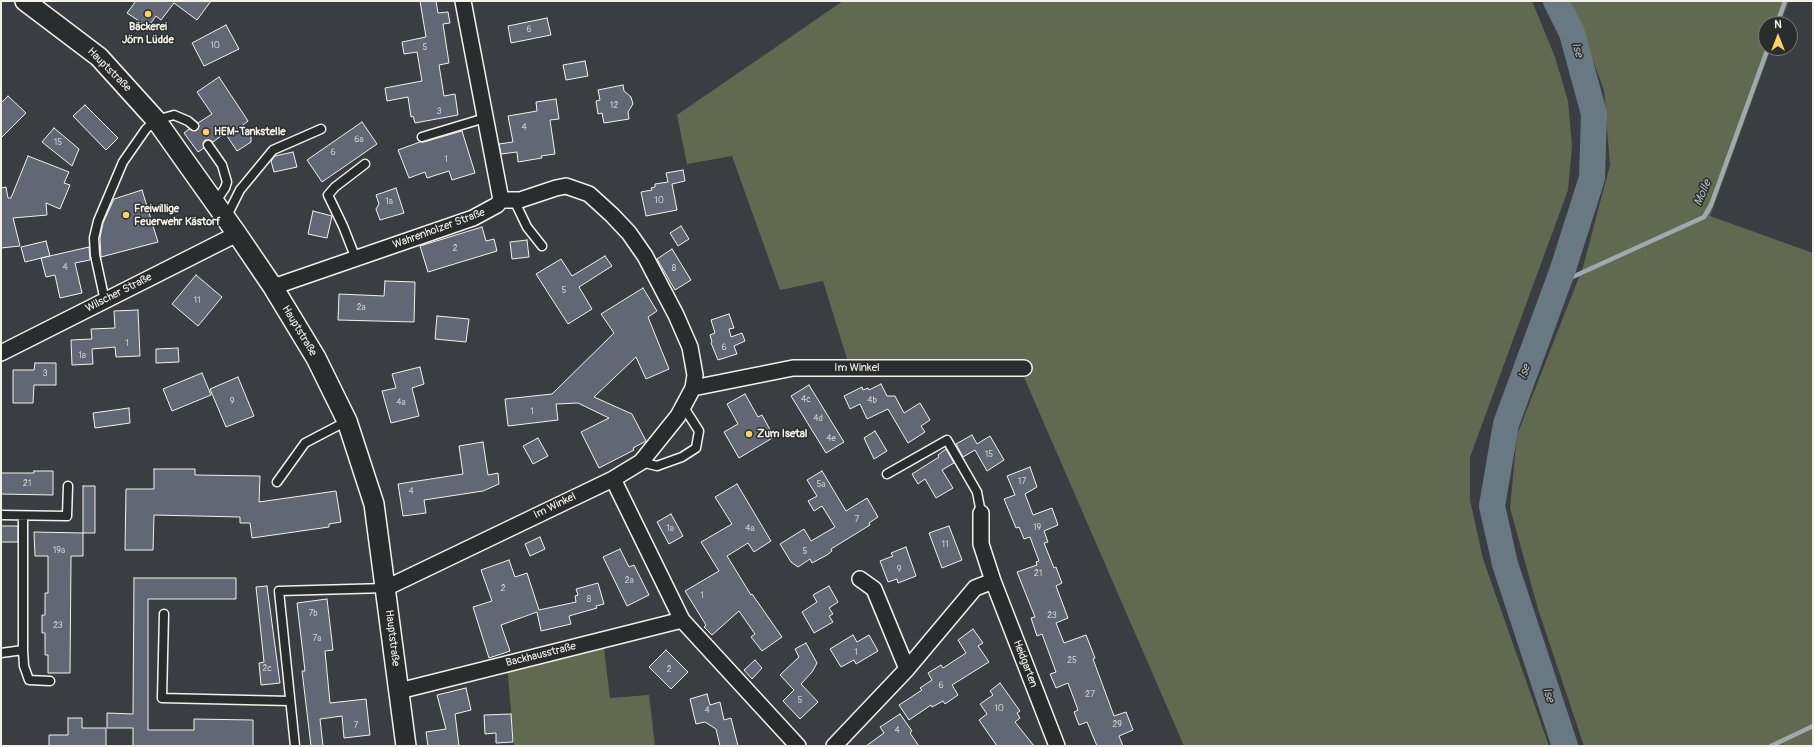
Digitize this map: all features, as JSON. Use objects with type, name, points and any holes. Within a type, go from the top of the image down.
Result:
[{"type":"street","name":"Hauptstraße","points":[[25,1],[99,57],[156,120],[273,287],[316,358],[347,421],[374,504],[406,746]]},
{"type":"street","points":[[463,1],[485,118],[507,200]]},
{"type":"street","name":"Im Winkel","points":[[386,588],[613,479],[641,462],[664,435],[693,388],[695,374],[690,347],[676,315],[645,256],[629,233],[612,215],[589,194],[566,186],[507,200]]},
{"type":"street","name":"Wahrenholzer Straße","points":[[273,287],[473,218],[507,200]]},
{"type":"street","name":"Wilscher Straße","points":[[1,353],[237,234]]},
{"type":"street","name":"Im Winkel","points":[[693,388],[793,368],[1024,368]]},
{"type":"street","points":[[613,479],[682,620],[798,746]]},
{"type":"street","name":"Heidgarten","points":[[981,513],[981,544],[993,581],[1058,746]]},
{"type":"street","points":[[860,579],[874,589],[907,669]]},
{"type":"street","points":[[834,746],[907,669],[975,588],[993,581]]},
{"type":"street","name":"Backhausstraße","points":[[399,691],[682,620]]},
{"type":"lane","points":[[105,301],[95,255],[94,238],[98,221],[123,162],[146,129],[156,120],[174,115],[188,121],[194,126]]},
{"type":"lane","points":[[422,137],[485,118]]},
{"type":"lane","points":[[226,219],[240,190],[273,150],[321,129]]},
{"type":"lane","points":[[208,145],[222,165],[227,182],[225,188],[215,203]]},
{"type":"lane","points":[[356,259],[343,226],[328,195],[335,187],[365,164]]},
{"type":"lane","points":[[507,200],[542,246]]},
{"type":"lane","points":[[641,462],[657,466],[682,457],[696,448],[699,431],[683,406]]},
{"type":"lane","points":[[277,482],[305,443],[347,421]]},
{"type":"lane","points":[[887,474],[947,440],[977,492],[981,513]]},
{"type":"lane","points":[[1,515],[67,516],[68,486]]},
{"type":"lane","points":[[24,516],[24,666],[29,680],[50,680]]},
{"type":"lane","points":[[295,746],[279,591],[386,588]]},
{"type":"lane","points":[[164,614],[162,698],[290,701]]},
{"type":"lane","points":[[1,653],[23,650]]},
{"type":"green space","points":[[843,1],[1532,1],[1555,57],[1568,101],[1572,146],[1568,190],[1470,457],[1470,500],[1483,559],[1549,746],[1184,746],[1017,361],[848,362],[823,281],[780,290],[732,156],[687,164],[677,115]]},
{"type":"green space","points":[[1571,1],[1789,1],[1783,16],[1758,16],[1758,56],[1768,56],[1710,216],[1813,253],[1813,746],[1584,746],[1538,609],[1510,508],[1517,435],[1583,267],[1610,165],[1604,90]]},
{"type":"green space","points":[[603,640],[610,698],[649,695],[655,746],[514,746],[507,664]]},
{"type":"building","name":"Bäckerei Jörn Lüdde","points":[[136,1],[211,1],[197,20],[174,3],[161,20],[156,16],[148,27],[127,13]]},
{"type":"building","points":[[420,1],[436,1],[438,13],[448,12],[450,23],[443,24],[449,63],[439,65],[444,96],[455,94],[458,115],[415,123],[413,116],[411,117],[408,97],[387,101],[385,88],[422,81],[417,52],[404,54],[402,42],[426,37]]},
{"type":"building","points":[[547,18],[551,35],[511,43],[508,26]]},
{"type":"building","points":[[226,25],[239,49],[204,66],[192,43]]},
{"type":"building","points":[[585,61],[588,76],[566,80],[563,65]]},
{"type":"building","points":[[219,77],[248,121],[243,125],[251,137],[251,142],[237,151],[225,133],[213,142],[210,140],[205,140],[203,143],[204,148],[198,152],[184,133],[189,129],[196,131],[199,127],[198,123],[212,114],[197,92]]},
{"type":"building","points":[[623,85],[624,91],[631,97],[633,104],[628,112],[629,119],[604,123],[602,113],[598,114],[596,101],[600,100],[598,90]]},
{"type":"building","points":[[8,96],[26,113],[1,138],[1,103]]},
{"type":"building","points":[[556,99],[559,119],[550,120],[555,154],[518,162],[517,152],[501,154],[499,144],[513,142],[508,116],[537,111],[536,102]]},
{"type":"building","points":[[85,105],[118,138],[106,150],[73,116]]},
{"type":"building","points":[[362,122],[377,144],[322,182],[307,160]]},
{"type":"building","points":[[54,128],[79,149],[72,166],[42,142]]},
{"type":"building","points":[[462,131],[475,173],[452,180],[449,171],[427,178],[425,172],[409,178],[398,150],[420,142]]},
{"type":"building","points":[[293,152],[297,167],[274,172],[271,161],[275,156]]},
{"type":"building","points":[[28,156],[69,172],[64,183],[70,185],[60,209],[46,203],[47,215],[13,218],[20,246],[1,248],[1,188],[6,187],[8,198],[11,198]]},
{"type":"building","points":[[683,170],[685,181],[672,184],[677,210],[646,216],[641,192],[652,190],[651,188],[655,187],[655,184],[668,182],[666,173]]},
{"type":"building","points":[[396,188],[404,213],[380,220],[376,209],[379,204],[376,195]]},
{"type":"building","name":"Freiwillige Feuerwehr Kästorf","points":[[142,190],[158,242],[101,257],[100,238],[103,223],[114,199]]},
{"type":"building","points":[[313,211],[332,216],[327,238],[308,234]]},
{"type":"building","points":[[681,226],[689,239],[678,246],[670,233]]},
{"type":"building","points":[[482,227],[486,241],[494,239],[497,251],[428,272],[420,246]]},
{"type":"building","points":[[527,240],[529,257],[512,259],[510,242]]},
{"type":"building","points":[[46,241],[50,256],[25,262],[21,247]]},
{"type":"building","points":[[89,247],[90,260],[75,263],[82,293],[60,298],[55,275],[46,277],[41,258]]},
{"type":"building","points":[[672,249],[691,280],[675,290],[657,259]]},
{"type":"building","points":[[605,256],[612,266],[579,287],[592,309],[568,324],[536,274],[561,259],[572,276]]},
{"type":"building","points":[[196,275],[222,297],[198,326],[172,304]]},
{"type":"building","points":[[385,281],[415,282],[414,322],[338,320],[339,294],[384,296]]},
{"type":"building","points":[[643,288],[657,311],[648,317],[669,369],[646,379],[636,357],[594,397],[632,414],[646,441],[633,448],[634,450],[599,468],[581,432],[609,418],[578,403],[556,404],[558,420],[508,426],[505,399],[552,394],[614,333],[601,314]]},
{"type":"building","points":[[138,310],[140,356],[116,357],[115,347],[92,349],[93,364],[72,365],[71,340],[92,339],[91,329],[115,328],[114,311]]},
{"type":"building","points":[[729,314],[734,328],[729,329],[731,337],[742,333],[745,341],[734,346],[737,354],[718,360],[711,343],[710,335],[715,333],[711,320]]},
{"type":"building","points":[[437,316],[469,319],[466,342],[435,339]]},
{"type":"building","points":[[178,348],[179,362],[156,363],[156,349]]},
{"type":"building","points":[[35,363],[56,363],[56,385],[34,385],[33,403],[13,403],[13,370],[34,370]]},
{"type":"building","points":[[420,367],[424,384],[412,388],[419,416],[391,423],[382,391],[396,388],[392,374]]},
{"type":"building","points":[[202,373],[211,395],[172,411],[163,389]]},
{"type":"building","points":[[238,377],[254,416],[226,427],[210,389]]},
{"type":"building","points":[[881,384],[887,396],[895,396],[904,413],[920,403],[930,420],[921,426],[925,432],[908,443],[888,409],[867,419],[860,404],[850,409],[844,396],[862,387],[863,390],[868,388],[869,390]]},
{"type":"building","points":[[809,385],[844,442],[826,453],[791,396]]},
{"type":"building","name":"Zum Isetal","points":[[745,394],[758,417],[762,415],[774,437],[739,458],[724,432],[738,424],[727,404]]},
{"type":"building","points":[[129,408],[130,423],[95,428],[93,413]]},
{"type":"building","points":[[875,431],[887,451],[874,459],[864,438]]},
{"type":"building","points":[[972,435],[977,444],[990,436],[1004,460],[987,471],[975,450],[963,457],[956,444]]},
{"type":"building","points":[[538,438],[548,456],[533,464],[523,446]]},
{"type":"building","points":[[483,442],[488,475],[498,473],[499,484],[483,491],[424,500],[426,513],[403,516],[398,484],[463,474],[459,446]]},
{"type":"building","points":[[946,449],[954,463],[942,470],[953,488],[936,498],[925,479],[918,484],[912,474],[939,457],[938,455]]},
{"type":"building","points":[[1030,467],[1037,487],[1025,494],[1033,515],[1052,508],[1058,525],[1044,531],[1048,542],[1044,543],[1062,583],[1056,586],[1068,618],[1056,623],[1064,643],[1086,635],[1095,658],[1093,659],[1114,716],[1126,712],[1133,730],[1119,736],[1123,746],[1097,746],[1087,722],[1079,725],[1074,712],[1078,710],[1068,683],[1056,688],[1050,674],[1056,672],[1042,634],[1037,636],[1031,618],[1035,617],[1017,572],[1037,565],[1036,562],[1039,561],[1030,537],[1024,539],[1019,527],[1016,528],[1004,499],[1015,495],[1007,476]]},
{"type":"building","points":[[154,469],[195,469],[195,475],[260,476],[259,502],[336,491],[341,522],[329,524],[329,527],[252,538],[250,523],[240,523],[240,517],[154,515],[153,550],[125,550],[126,489],[154,489]]},
{"type":"building","points":[[34,471],[53,471],[53,495],[1,494],[1,473],[34,473]]},
{"type":"building","points":[[822,471],[846,511],[867,498],[878,517],[869,523],[870,525],[831,549],[832,551],[827,555],[812,563],[810,559],[798,567],[791,562],[780,544],[804,529],[811,541],[835,527],[822,506],[814,511],[808,501],[817,496],[807,480]]},
{"type":"building","points":[[737,484],[771,541],[754,552],[748,543],[727,556],[751,595],[752,594],[782,637],[762,651],[751,637],[755,634],[739,611],[712,635],[704,627],[706,625],[685,591],[719,571],[701,542],[732,524],[715,497]]},
{"type":"building","points":[[83,486],[95,486],[95,533],[83,533]]},
{"type":"building","points":[[671,514],[683,536],[669,544],[657,522]]},
{"type":"building","points":[[1,526],[18,526],[18,542],[1,542]]},
{"type":"building","points":[[949,526],[962,560],[942,568],[929,533]]},
{"type":"building","points":[[34,532],[83,533],[83,556],[71,556],[70,673],[48,673],[48,655],[45,655],[45,633],[42,633],[42,615],[45,615],[45,593],[48,593],[48,556],[35,556]]},
{"type":"building","points":[[540,537],[545,549],[530,556],[525,544]]},
{"type":"building","points":[[906,547],[916,576],[898,583],[897,579],[888,582],[880,561],[893,556],[891,553]]},
{"type":"building","points":[[620,549],[629,567],[634,565],[649,595],[627,606],[603,557]]},
{"type":"building","points":[[509,560],[515,577],[527,573],[539,610],[576,602],[575,596],[578,595],[576,589],[598,583],[604,604],[596,606],[597,608],[569,616],[571,624],[541,631],[537,612],[501,625],[510,651],[489,658],[473,607],[492,601],[481,570]]},
{"type":"building","points":[[134,578],[236,578],[236,599],[148,599],[148,730],[194,730],[194,719],[253,720],[253,746],[133,746],[133,728],[107,728],[107,713],[133,714]]},
{"type":"building","points":[[267,586],[280,683],[261,685],[259,663],[264,662],[256,587]]},
{"type":"building","points":[[829,586],[838,602],[829,608],[833,614],[829,616],[833,622],[814,633],[802,612],[817,602],[813,595]]},
{"type":"building","points":[[327,599],[333,650],[325,651],[330,703],[366,699],[370,735],[344,738],[342,716],[320,719],[323,746],[311,746],[302,671],[305,671],[297,603]]},
{"type":"building","points":[[973,629],[983,643],[978,646],[989,662],[952,685],[958,695],[945,704],[943,701],[932,707],[931,705],[909,720],[899,705],[922,690],[920,688],[932,680],[928,673],[941,665],[943,668],[966,653],[958,640]]},
{"type":"building","points":[[853,635],[857,642],[869,635],[878,651],[856,664],[854,660],[841,667],[830,649]]},
{"type":"building","points":[[806,643],[817,663],[812,672],[801,684],[818,702],[800,719],[783,701],[794,690],[780,675],[799,657],[795,649]]},
{"type":"building","points":[[666,650],[688,672],[671,689],[649,667]]},
{"type":"building","points":[[755,660],[762,668],[752,679],[744,670]]},
{"type":"building","points":[[1000,683],[1020,711],[1017,713],[1020,718],[1015,722],[1034,746],[997,746],[979,720],[987,714],[980,704],[993,695],[990,691]]},
{"type":"building","points":[[466,688],[471,710],[455,714],[459,746],[428,746],[426,732],[446,729],[437,695]]},
{"type":"building","points":[[707,694],[710,705],[720,702],[724,720],[731,718],[738,746],[720,746],[716,729],[705,722],[696,724],[690,699]]},
{"type":"building","points":[[511,714],[513,742],[496,743],[496,733],[485,734],[484,715]]},
{"type":"building","points":[[900,714],[912,731],[910,733],[919,746],[866,746],[884,733],[880,727]]},
{"type":"building","points":[[68,718],[82,718],[82,728],[106,728],[106,746],[49,746],[49,735],[68,735]]},
{"type":"waterway","name":"Ise","points":[[1556,1],[1572,33],[1594,114],[1592,178],[1563,269],[1506,424],[1492,506],[1505,564],[1565,746]]},
{"type":"waterway","name":"Molle","points":[[1780,16],[1785,1]]},
{"type":"waterway","name":"Molle","points":[[1557,284],[1704,217],[1711,205],[1765,56]]},
{"type":"waterway","points":[[1771,746],[1813,726]]},
{"type":"place","name":"Bäckerei Jörn Lüdde","points":[[148,14]]},
{"type":"place","name":"HEM-Tankstelle","points":[[206,132]]},
{"type":"place","name":"Freiwillige Feuerwehr Kästorf","points":[[126,215]]},
{"type":"place","name":"Zum Isetal","points":[[749,434]]}]
